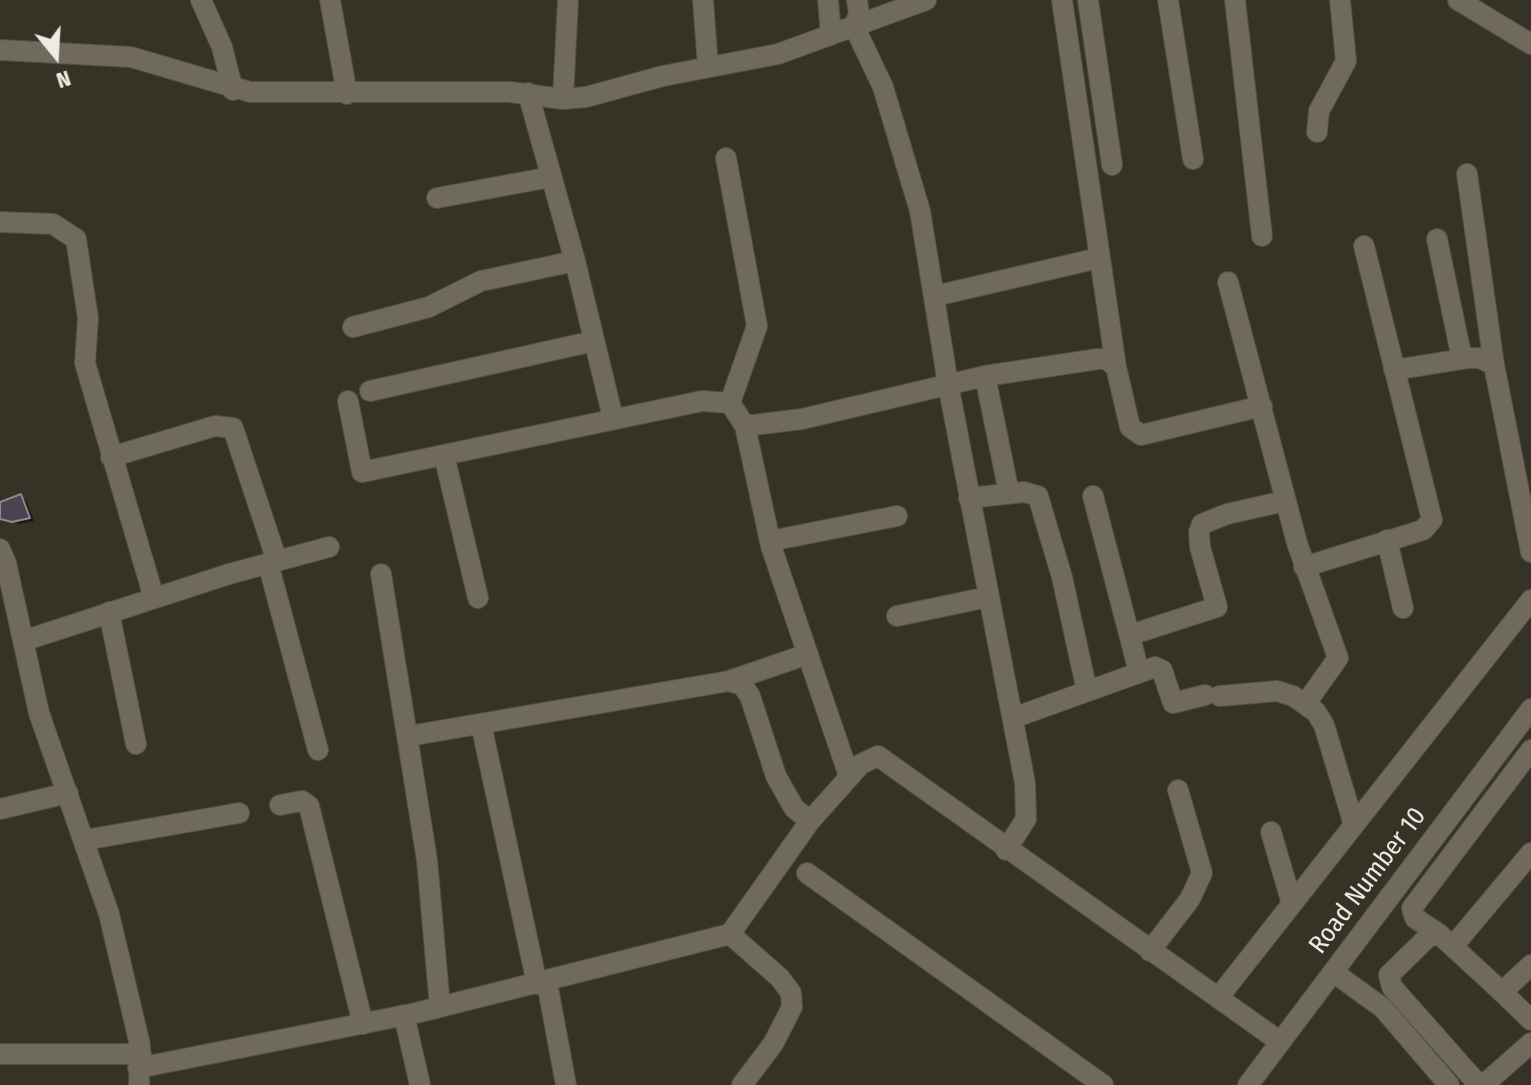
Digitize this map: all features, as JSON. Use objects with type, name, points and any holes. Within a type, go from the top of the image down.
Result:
[{"type":"street","points":[[201,0],[225,54],[233,90]]},
{"type":"street","points":[[330,0],[347,94]]},
{"type":"street","points":[[563,99],[568,0]]},
{"type":"street","points":[[703,0],[708,67]]},
{"type":"street","points":[[828,0],[831,35]]},
{"type":"street","points":[[857,0],[859,14],[854,26],[883,87],[913,182],[969,498],[1028,803],[1026,819],[1006,850]]},
{"type":"street","points":[[0,50],[131,57],[233,90],[271,94],[528,93],[563,99],[586,97],[708,67],[778,54],[926,0]]},
{"type":"street","points":[[1062,0],[1116,367],[1130,427],[1141,435],[1262,406]]},
{"type":"street","points":[[1088,0],[1112,165]]},
{"type":"street","points":[[1168,0],[1193,159]]},
{"type":"street","points":[[1235,0],[1262,236]]},
{"type":"street","points":[[1317,132],[1319,111],[1346,61],[1340,0]]},
{"type":"street","points":[[1458,0],[1531,44]]},
{"type":"street","points":[[528,93],[575,261],[613,418]]},
{"type":"street","points":[[726,158],[757,326],[730,403]]},
{"type":"street","points":[[1467,174],[1494,365],[1531,552]]},
{"type":"street","points":[[437,198],[551,177]]},
{"type":"street","points":[[0,222],[53,224],[76,239],[88,318],[85,363],[154,598]]},
{"type":"street","points":[[1437,239],[1462,359]]},
{"type":"street","points":[[1304,567],[1423,530],[1432,520],[1364,246]]},
{"type":"street","points":[[935,296],[1099,258]]},
{"type":"street","points":[[353,327],[429,307],[481,281],[575,261]]},
{"type":"street","points":[[1228,282],[1304,567],[1338,658],[1306,703]]},
{"type":"street","points":[[370,391],[594,341]]},
{"type":"street","points":[[1394,370],[1480,358],[1494,365]]},
{"type":"street","points":[[745,426],[802,419],[985,376],[1098,359],[1106,359],[1116,367]]},
{"type":"street","points":[[985,376],[1009,493]]},
{"type":"street","points":[[348,401],[362,472],[702,401],[730,403]]},
{"type":"street","points":[[730,403],[745,426],[770,541],[849,776]]},
{"type":"street","points":[[111,457],[215,426],[233,428],[273,562],[318,750]]},
{"type":"street","points":[[444,455],[478,598]]},
{"type":"street","points":[[969,498],[1035,493],[1040,501],[1062,577],[1087,691]]},
{"type":"street","points":[[1093,496],[1139,672]]},
{"type":"street","points":[[1130,635],[1217,607],[1200,547],[1202,524],[1227,514],[1285,501]]},
{"type":"street","points":[[770,541],[897,516]]},
{"type":"street","points":[[1387,540],[1403,608]]},
{"type":"street","points":[[23,641],[154,598],[329,547]]},
{"type":"street","points":[[0,549],[39,713],[109,914],[139,1069]]},
{"type":"street","points":[[381,574],[427,860],[440,1007]]},
{"type":"street","points":[[897,616],[988,597]]},
{"type":"street","points":[[1218,998],[1531,600]]},
{"type":"street","points":[[109,612],[136,744]]},
{"type":"street","points":[[409,736],[729,681],[808,654]]},
{"type":"street","points":[[1013,718],[1159,667],[1173,703],[1277,691],[1306,703],[1324,725],[1354,825]]},
{"type":"street","points":[[729,681],[742,685],[750,696],[776,776],[794,808],[810,821]]},
{"type":"street","name":"Road Number 10","points":[[1248,1085],[1531,709]]},
{"type":"street","points":[[481,724],[566,1085]]},
{"type":"street","points":[[1531,750],[1412,908],[1415,918],[1446,940],[1531,1020]]},
{"type":"street","points":[[0,1054],[139,1069],[542,984],[730,934],[810,821],[849,776],[871,757],[884,758],[1006,850],[1279,1041]]},
{"type":"street","points":[[1150,951],[1190,899],[1202,873],[1178,790]]},
{"type":"street","points":[[0,809],[68,793]]},
{"type":"street","points":[[280,805],[302,801],[309,806],[363,1024]]},
{"type":"street","points":[[85,840],[239,813]]},
{"type":"street","points":[[1271,832],[1292,904]]},
{"type":"street","points":[[1446,940],[1531,853]]},
{"type":"street","points":[[807,873],[1103,1085]]},
{"type":"street","points":[[730,934],[780,978],[791,993],[792,1007],[773,1044],[742,1085]]},
{"type":"street","points":[[1374,1010],[1392,987],[1392,971],[1428,937],[1446,940]]},
{"type":"street","points":[[1502,992],[1531,965]]},
{"type":"street","points":[[1329,977],[1374,1010],[1449,1085]]},
{"type":"street","points":[[1392,987],[1477,1083],[1488,1081],[1531,1043]]},
{"type":"street","points":[[1374,1010],[1431,1085]]},
{"type":"street","points":[[404,1015],[420,1085]]},
{"type":"building","points":[[21,494],[30,518],[12,522],[0,519],[0,502]]}]
